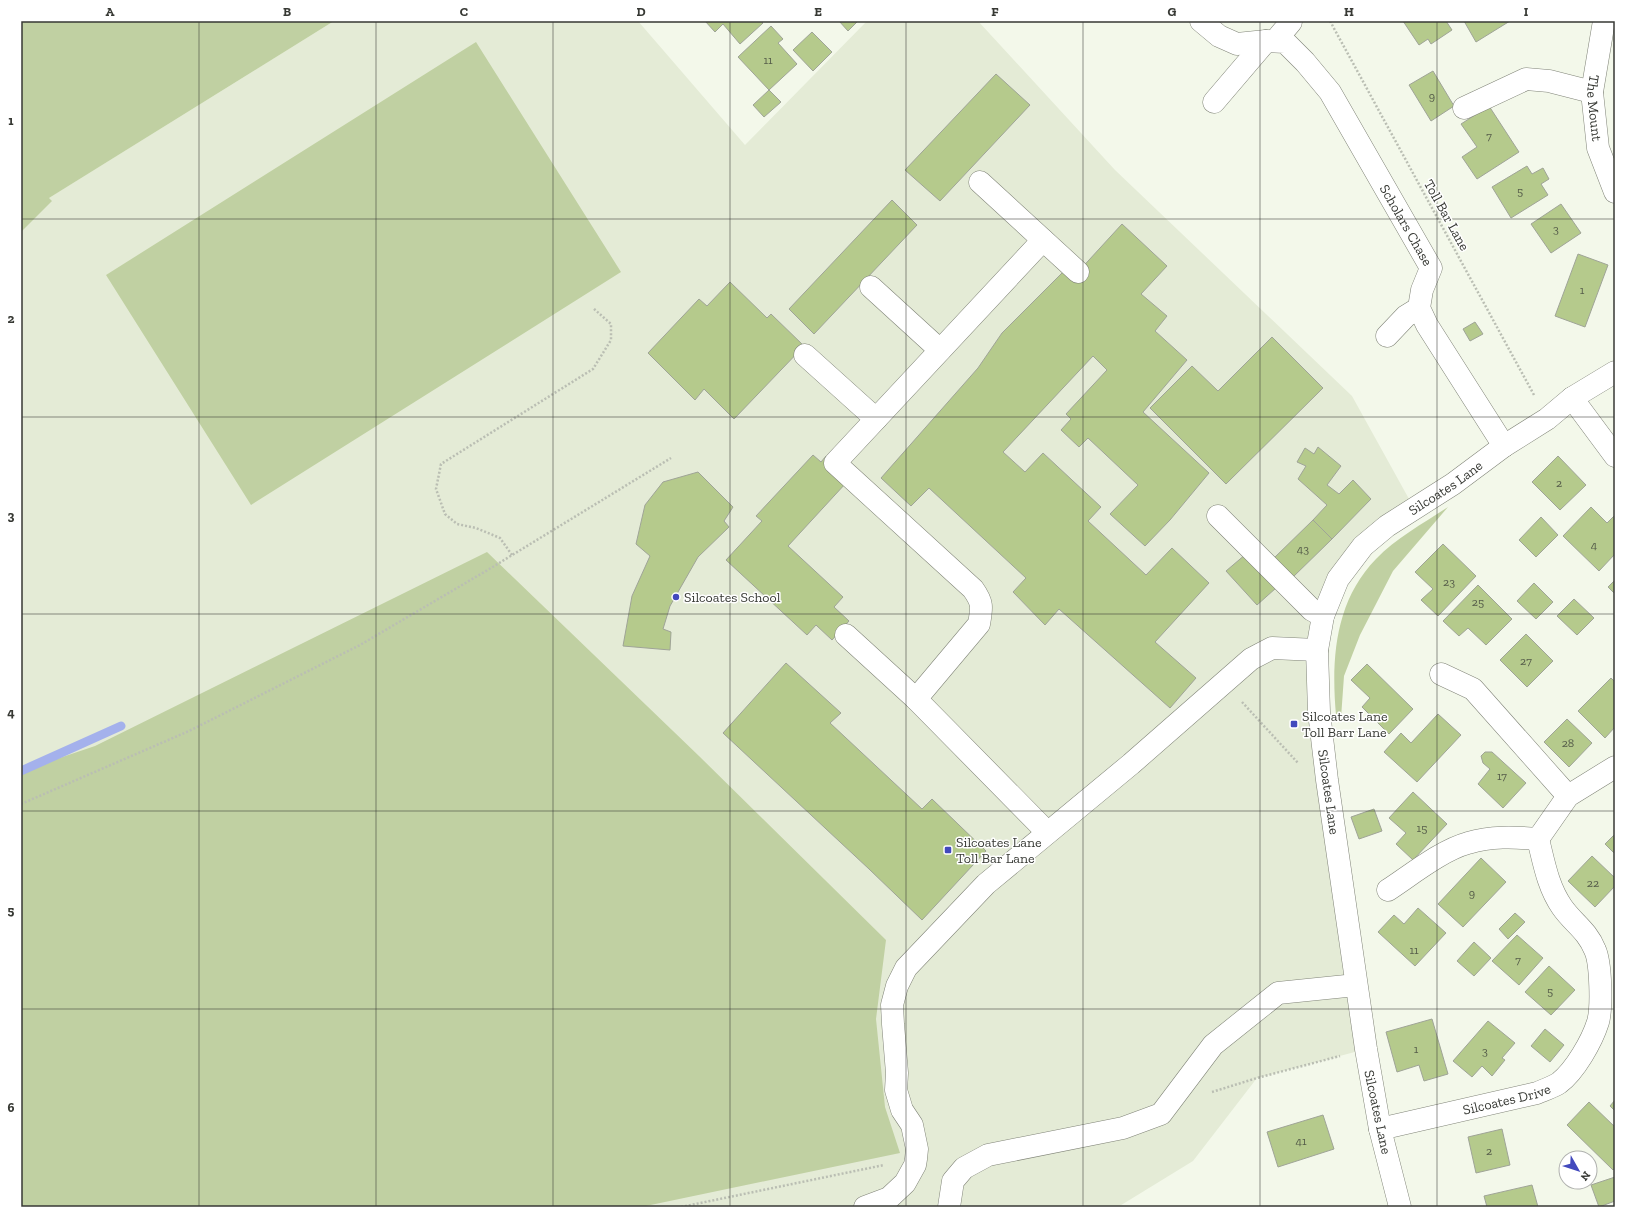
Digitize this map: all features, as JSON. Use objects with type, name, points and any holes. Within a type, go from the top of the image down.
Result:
[{"type":"street","points":[[1201,21],[1219,36],[1237,44],[1271,41]]},
{"type":"street","name":"The Mount","points":[[1604,21],[1592,92],[1598,148],[1615,192]]},
{"type":"street","points":[[1214,102],[1271,41],[1291,22]]},
{"type":"street","name":"Scholars Chase","points":[[1271,41],[1285,42],[1305,62],[1330,92],[1431,268],[1422,290],[1419,308]]},
{"type":"street","points":[[1464,108],[1526,79],[1549,81],[1592,92]]},
{"type":"street","points":[[980,182],[1078,272]]},
{"type":"street","points":[[916,699],[979,624],[981,600],[973,589],[835,464],[1043,240]]},
{"type":"street","points":[[871,287],[940,350]]},
{"type":"street","points":[[1387,336],[1406,316],[1419,308],[1427,325],[1504,446]]},
{"type":"street","points":[[805,355],[876,419]]},
{"type":"street","name":"Silcoates Lane","points":[[1400,1207],[1380,1129],[1366,1049],[1319,712],[1317,650],[1322,616],[1338,579],[1363,546],[1387,526],[1453,484],[1504,446],[1547,419],[1572,398],[1615,372]]},
{"type":"street","points":[[1572,398],[1615,456]]},
{"type":"street","points":[[1218,516],[1312,610],[1322,616]]},
{"type":"street","points":[[846,635],[916,699],[1047,832]]},
{"type":"street","points":[[865,1207],[889,1198],[905,1183],[915,1165],[917,1149],[912,1125],[902,1110],[896,1090],[897,1073],[892,1005],[897,986],[906,968],[986,884],[1131,764],[1251,659],[1272,648],[1317,650]]},
{"type":"street","points":[[1441,674],[1473,689],[1568,796]]},
{"type":"street","points":[[1388,890],[1445,853],[1466,843],[1484,839],[1508,837],[1538,839],[1568,796],[1615,767]]},
{"type":"street","name":"Silcoates Drive","points":[[1380,1129],[1537,1093],[1559,1083],[1574,1068],[1587,1046],[1606,1023],[1600,970],[1596,950],[1584,930],[1563,909],[1552,892],[1538,839]]},
{"type":"street","points":[[949,1207],[953,1182],[964,1168],[988,1155],[1123,1128],[1161,1114],[1213,1045],[1278,993],[1356,985]]},
{"type":"path","name":"Toll Bar Lane","points":[[1330,21],[1547,419]]},
{"type":"path","points":[[512,554],[500,538],[476,528],[457,524],[445,514],[436,489],[441,464],[593,369],[611,340],[611,324],[593,308]]},
{"type":"path","points":[[21,804],[189,731],[360,645],[492,568],[512,554],[671,458]]},
{"type":"path","points":[[1224,683],[1302,767]]},
{"type":"path","points":[[1257,1078],[1366,1049]]},
{"type":"shaded area","name":"Silcoates School","points":[[334,21],[638,21],[745,145],[867,21],[978,21],[1115,170],[1352,396],[1414,508],[1363,546],[1317,650],[1366,1049],[1257,1078],[1193,1161],[1118,1207],[21,1207],[21,218],[47,199]]},
{"type":"green space","points":[[21,21],[334,21],[49,198],[52,201],[21,232]]},
{"type":"green space","points":[[476,42],[621,272],[251,505],[106,275]]},
{"type":"green space","points":[[1448,507],[1393,571],[1360,635],[1344,676],[1341,718],[1336,715],[1334,673],[1339,632],[1344,612],[1352,593],[1362,575],[1384,551],[1410,531]]},
{"type":"green space","points":[[487,552],[699,756],[886,940],[876,1019],[885,1107],[900,1153],[641,1207],[21,1207],[21,771],[95,746]]},
{"type":"building","points":[[705,21],[761,21],[763,23],[740,44],[723,24],[715,32]]},
{"type":"building","points":[[839,21],[858,21],[848,31]]},
{"type":"building","points":[[1403,21],[1446,21],[1452,30],[1431,44],[1428,39],[1419,45]]},
{"type":"building","points":[[1464,21],[1510,21],[1476,42]]},
{"type":"building","points":[[771,26],[783,39],[778,43],[797,64],[769,90],[738,57]]},
{"type":"building","points":[[812,32],[832,52],[813,71],[793,50]]},
{"type":"building","points":[[1433,71],[1454,106],[1431,121],[1409,85]]},
{"type":"building","points":[[996,74],[1030,105],[940,201],[905,170]]},
{"type":"building","points":[[769,90],[781,102],[764,117],[753,105]]},
{"type":"building","points":[[1489,106],[1519,152],[1477,179],[1462,157],[1477,147],[1461,124]]},
{"type":"building","points":[[1527,166],[1532,174],[1543,168],[1549,179],[1541,184],[1548,195],[1511,218],[1492,187]]},
{"type":"building","points":[[892,200],[917,225],[814,334],[789,309]]},
{"type":"building","points":[[1561,204],[1581,233],[1551,253],[1531,224]]},
{"type":"building","points":[[1122,224],[1167,266],[1141,294],[1167,316],[1155,331],[1187,360],[1143,412],[1209,473],[1170,520],[1145,546],[1110,514],[1138,485],[1088,438],[1079,447],[1061,430],[1071,419],[1066,414],[1107,370],[1093,356],[1003,452],[1025,472],[1043,453],[1101,507],[1088,521],[1146,575],[1172,548],[1209,583],[1155,642],[1196,678],[1170,708],[1059,609],[1045,625],[1013,592],[1026,578],[929,488],[911,506],[881,478],[978,368],[1002,333],[1065,270],[1078,272]]},
{"type":"building","points":[[1578,254],[1608,265],[1585,327],[1555,316]]},
{"type":"building","points":[[730,282],[767,318],[771,314],[804,346],[734,419],[704,389],[695,400],[648,353],[699,299],[707,306]]},
{"type":"building","points":[[1475,322],[1483,334],[1470,341],[1463,329]]},
{"type":"building","points":[[1272,337],[1323,388],[1226,484],[1150,408],[1192,366],[1218,391]]},
{"type":"building","points":[[1318,447],[1341,466],[1327,485],[1339,494],[1353,480],[1371,499],[1332,539],[1313,520],[1327,505],[1298,479],[1306,466],[1297,462],[1305,448],[1314,454]]},
{"type":"building","points":[[813,455],[821,462],[826,456],[842,471],[846,483],[788,546],[843,597],[834,607],[849,621],[832,640],[816,625],[807,635],[726,560],[762,521],[756,516]]},
{"type":"building","points":[[1558,456],[1586,485],[1560,510],[1532,482]]},
{"type":"building","points":[[698,472],[733,507],[724,521],[729,527],[698,557],[670,606],[663,629],[671,632],[670,650],[623,646],[632,596],[650,556],[636,544],[645,505],[663,482]]},
{"type":"building","points":[[1591,507],[1607,523],[1615,515],[1615,554],[1599,571],[1563,536]]},
{"type":"building","points":[[1541,517],[1558,535],[1536,557],[1519,540]]},
{"type":"building","points":[[1313,520],[1332,539],[1292,578],[1273,559]]},
{"type":"building","points":[[1443,544],[1476,576],[1438,616],[1421,600],[1433,589],[1415,572]]},
{"type":"building","points":[[1246,554],[1276,588],[1257,605],[1226,571]]},
{"type":"building","points":[[1615,580],[1615,594],[1608,587]]},
{"type":"building","points":[[1534,583],[1553,602],[1536,619],[1517,601]]},
{"type":"building","points":[[1478,585],[1512,619],[1486,645],[1468,628],[1459,636],[1443,621]]},
{"type":"building","points":[[1574,599],[1594,618],[1577,635],[1557,616]]},
{"type":"building","points":[[1526,634],[1553,661],[1527,687],[1500,660]]},
{"type":"building","points":[[786,663],[841,713],[830,723],[922,809],[932,799],[986,851],[922,920],[723,733]]},
{"type":"building","points":[[1367,664],[1413,709],[1389,734],[1362,707],[1370,698],[1351,680]]},
{"type":"building","points":[[1611,678],[1615,682],[1615,727],[1605,738],[1578,711]]},
{"type":"building","points":[[1438,714],[1461,735],[1417,782],[1384,752],[1401,733],[1411,743]]},
{"type":"building","points":[[1567,719],[1592,743],[1569,767],[1544,742]]},
{"type":"building","points":[[1485,752],[1492,752],[1526,783],[1503,808],[1478,784],[1490,769],[1483,763],[1481,756]]},
{"type":"building","points":[[1413,792],[1447,824],[1413,860],[1396,844],[1406,833],[1389,818]]},
{"type":"building","points":[[1374,809],[1382,831],[1359,839],[1351,817]]},
{"type":"building","points":[[1615,834],[1615,854],[1605,844]]},
{"type":"building","points":[[1592,856],[1615,878],[1615,886],[1595,907],[1568,881]]},
{"type":"building","points":[[1481,858],[1506,882],[1463,927],[1438,904]]},
{"type":"building","points":[[1418,908],[1446,933],[1415,966],[1378,932],[1394,915],[1404,924]]},
{"type":"building","points":[[1515,913],[1525,922],[1508,939],[1499,929]]},
{"type":"building","points":[[1517,935],[1543,958],[1519,985],[1492,961]]},
{"type":"building","points":[[1474,942],[1491,958],[1474,976],[1457,961]]},
{"type":"building","points":[[1549,966],[1575,990],[1551,1015],[1525,992]]},
{"type":"building","points":[[1432,1019],[1448,1074],[1424,1081],[1419,1065],[1397,1072],[1386,1032]]},
{"type":"building","points":[[1488,1021],[1515,1043],[1502,1058],[1505,1060],[1492,1076],[1482,1066],[1472,1077],[1453,1061]]},
{"type":"building","points":[[1545,1029],[1564,1045],[1550,1062],[1531,1046]]},
{"type":"building","points":[[1615,1100],[1615,1111],[1610,1106]]},
{"type":"building","points":[[1589,1102],[1615,1127],[1615,1168],[1613,1170],[1598,1155],[1598,1150],[1593,1150],[1567,1125]]},
{"type":"building","points":[[1323,1115],[1334,1149],[1278,1167],[1267,1132]]},
{"type":"building","points":[[1502,1129],[1510,1165],[1476,1173],[1468,1137]]},
{"type":"building","points":[[1615,1177],[1615,1201],[1599,1207],[1593,1190],[1598,1190],[1598,1183]]},
{"type":"building","points":[[1532,1185],[1538,1207],[1487,1207],[1484,1196]]},
{"type":"waterway","points":[[21,771],[121,726]]},
{"type":"place","name":"Silcoates School","points":[[676,597]]},
{"type":"place","name":"Silcoates Lane Toll Barr Lane","points":[[1294,724]]},
{"type":"place","name":"Silcoates Lane Toll Bar Lane","points":[[948,850]]}]
